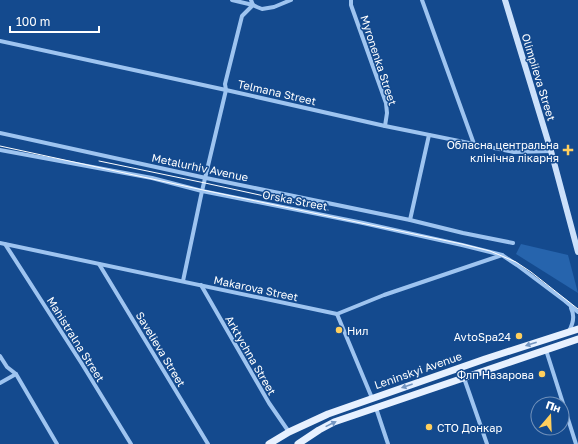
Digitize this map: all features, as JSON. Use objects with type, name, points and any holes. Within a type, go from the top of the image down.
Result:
[{"type":"main road","name":"Olimpiieva Street","points":[[505,0],[551,151],[578,252]]},
{"type":"main road","name":"Leninskyi Avenue","points":[[269,444],[289,432],[328,414],[485,359],[568,333],[578,328]]},
{"type":"main road","points":[[565,343],[578,336]]},
{"type":"main road","name":"Leninskyi Avenue","points":[[298,444],[334,422],[578,339]]},
{"type":"street","points":[[232,0],[252,2],[257,8],[262,9],[274,7],[291,0]]},
{"type":"street","name":"Myronenka Street","points":[[350,0],[386,103],[387,113],[385,126]]},
{"type":"street","points":[[422,0],[474,144]]},
{"type":"street","points":[[183,281],[202,190],[226,90],[225,84],[242,16],[252,2]]},
{"type":"street","name":"Telmana Street","points":[[0,41],[385,126],[514,152],[551,151]]},
{"type":"street","name":"Metalurhiv Avenue","points":[[0,133],[513,243]]},
{"type":"street","points":[[410,220],[429,135]]},
{"type":"street","name":"Orska Street","points":[[0,150],[152,178],[202,190],[364,223],[502,255],[578,312]]},
{"type":"street","name":"Makarova Street","points":[[0,243],[337,314]]},
{"type":"street","name":"Mahistralna Street","points":[[5,244],[131,444]]},
{"type":"street","points":[[372,398],[337,314],[502,255]]},
{"type":"street","name":"Savelieva Street","points":[[99,264],[208,444]]},
{"type":"street","name":"Arktychna Street","points":[[201,285],[269,403],[289,432]]},
{"type":"street","points":[[568,333],[574,313],[570,305]]},
{"type":"street","points":[[546,350],[576,444]]},
{"type":"street","points":[[0,356],[7,367],[16,374],[57,444]]},
{"type":"street","points":[[0,383],[16,374]]},
{"type":"street","points":[[464,378],[487,444]]},
{"type":"street","points":[[376,408],[388,444]]},
{"type":"shaded area","points":[[521,244],[568,255],[578,293],[516,254]]},
{"type":"tram line","points":[[0,146],[490,251],[516,262],[578,309]]},
{"type":"tram line","points":[[99,161],[328,210]]},
{"type":"place","name":"Обласна центральна клінічна лікарня","points":[[568,150]]},
{"type":"place","name":"Нил","points":[[339,330]]},
{"type":"place","name":"AvtoSpa24","points":[[519,336]]},
{"type":"place","name":"Флп Назарова","points":[[542,374]]},
{"type":"place","name":"СТО Донкар","points":[[429,427]]}]
